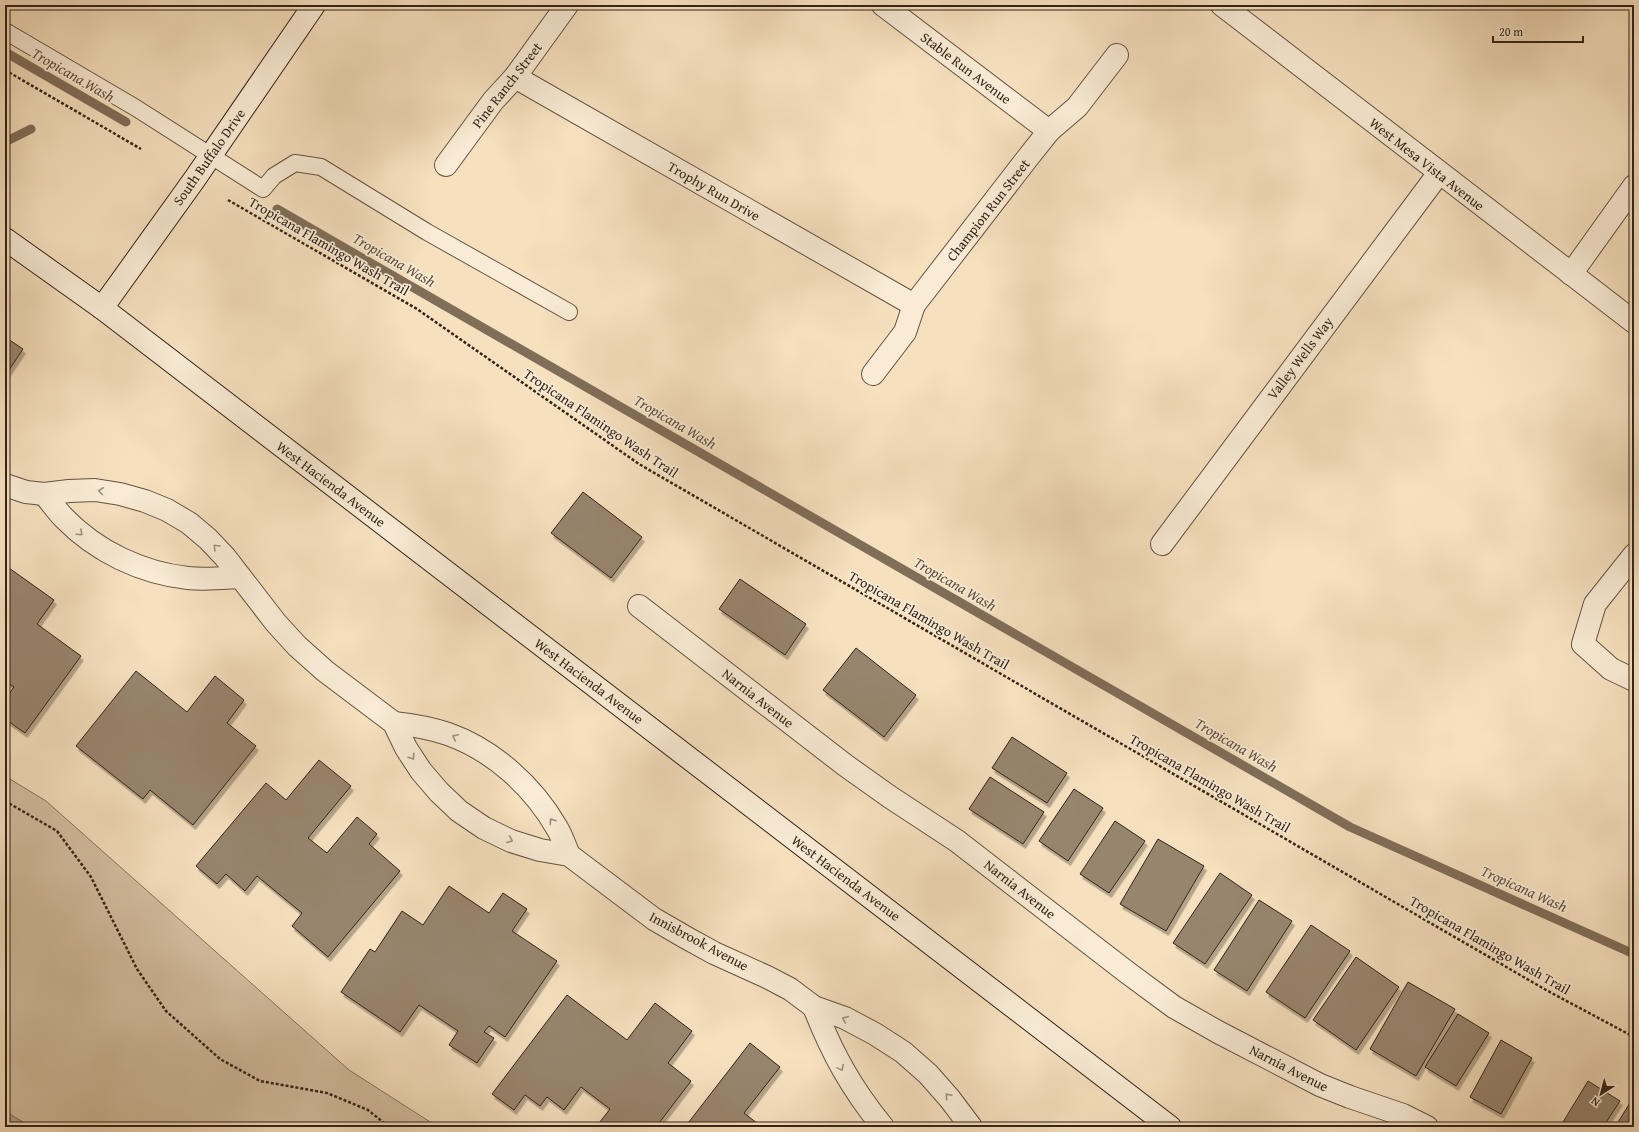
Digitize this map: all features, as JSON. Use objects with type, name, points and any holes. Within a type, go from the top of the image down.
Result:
[{"type":"street","name":"South Buffalo Drive","points":[[102,308],[314,5]]},
{"type":"street","name":"Pine Ranch Street","points":[[446,165],[493,101],[515,77],[568,5]]},
{"type":"street","name":"Stable Run Avenue","points":[[882,5],[1049,131]]},
{"type":"street","name":"West Mesa Vista Avenue","points":[[1222,5],[1634,322]]},
{"type":"street","name":"Champion Run Street","points":[[873,374],[905,332],[914,305],[1049,131],[1077,107],[1117,55]]},
{"type":"street","name":"Trophy Run Drive","points":[[515,77],[914,305]]},
{"type":"street","name":"Valley Wells Way","points":[[1162,544],[1439,173]]},
{"type":"street","points":[[1570,274],[1634,186]]},
{"type":"street","name":"West Hacienda Avenue","points":[[5,239],[102,308],[1170,1127]]},
{"type":"street","name":"Innisbrook Avenue","points":[[5,485],[26,492],[44,494],[95,490],[120,494],[167,510],[189,523],[208,539],[225,557],[240,577],[250,587],[276,624],[297,646],[325,671],[394,723],[406,748],[421,771],[439,792],[459,811],[484,828],[511,841],[540,850],[569,856],[654,919],[714,953],[767,976],[790,989],[814,1006],[845,1018],[875,1034],[903,1052],[928,1074],[950,1099],[971,1127]]},
{"type":"street","points":[[44,494],[64,518],[86,538],[111,554],[139,567],[164,574],[189,578],[214,579],[240,577]]},
{"type":"street","points":[[1634,555],[1595,604],[1583,644],[1611,669],[1634,680]]},
{"type":"street","name":"Narnia Avenue","points":[[639,606],[845,765],[890,797],[957,841],[1174,1007],[1218,1032],[1320,1085],[1403,1115],[1427,1127]]},
{"type":"street","name":"Innisbrook Avenue","points":[[394,723],[422,727],[449,735],[474,746],[498,761],[521,781],[541,803],[557,828],[569,856]]},
{"type":"street","points":[[814,1006],[828,1043],[846,1077],[867,1108],[883,1127]]},
{"type":"lane","points":[[5,31],[136,108],[209,156],[263,189],[274,176],[295,163],[321,167],[427,232],[569,312]]},
{"type":"path","points":[[5,70],[141,149]]},
{"type":"path","name":"Tropicana Flamingo Wash Trail","points":[[228,200],[417,309],[646,468],[1546,990],[1634,1037]]},
{"type":"path","points":[[5,801],[57,831],[91,877],[137,969],[166,1011],[220,1059],[260,1082],[327,1093],[368,1110],[389,1127]]},
{"type":"shaded area","points":[[5,776],[46,801],[349,1070],[438,1127],[5,1127]]},
{"type":"shaded area","points":[[5,1111],[31,1127],[5,1127]]},
{"type":"building","points":[[5,337],[23,349],[5,376]]},
{"type":"building","points":[[583,492],[642,537],[611,578],[551,533]]},
{"type":"building","points":[[9,568],[54,600],[37,624],[81,656],[25,733],[5,719],[5,699],[14,687],[5,681],[5,573]]},
{"type":"building","points":[[740,579],[806,624],[785,655],[719,609]]},
{"type":"building","points":[[856,648],[916,695],[884,737],[823,690]]},
{"type":"building","points":[[136,671],[187,712],[215,676],[244,700],[227,723],[256,746],[193,825],[150,790],[143,799],[76,746]]},
{"type":"building","points":[[1012,737],[1067,773],[1047,803],[992,768]]},
{"type":"building","points":[[319,760],[351,786],[308,838],[327,853],[357,817],[377,834],[369,844],[400,871],[328,957],[292,926],[302,913],[257,876],[245,891],[226,874],[217,884],[196,866],[266,783],[286,800]]},
{"type":"building","points":[[990,777],[1044,812],[1023,844],[969,809]]},
{"type":"building","points":[[1074,789],[1103,808],[1068,861],[1039,841]]},
{"type":"building","points":[[1115,821],[1145,841],[1109,893],[1080,874]]},
{"type":"building","points":[[1158,839],[1204,866],[1166,931],[1120,904]]},
{"type":"building","points":[[1220,873],[1252,895],[1205,964],[1173,943]]},
{"type":"building","points":[[449,886],[489,913],[503,893],[527,909],[512,931],[557,961],[505,1037],[489,1026],[484,1032],[494,1038],[477,1063],[449,1045],[458,1031],[419,1005],[400,1032],[341,992],[370,949],[375,952],[402,911],[423,925]]},
{"type":"building","points":[[1259,900],[1292,921],[1247,991],[1214,970]]},
{"type":"building","points":[[1311,925],[1350,951],[1305,1018],[1266,992]]},
{"type":"building","points":[[1356,957],[1399,987],[1356,1050],[1313,1020]]},
{"type":"building","points":[[1408,982],[1455,1009],[1416,1076],[1370,1049]]},
{"type":"building","points":[[567,995],[627,1040],[655,1003],[692,1031],[668,1063],[691,1081],[656,1127],[596,1127],[610,1109],[581,1087],[564,1110],[547,1097],[540,1106],[525,1095],[514,1110],[492,1094]]},
{"type":"building","points":[[1458,1014],[1489,1033],[1456,1086],[1425,1067]]},
{"type":"building","points":[[1501,1040],[1532,1058],[1501,1114],[1470,1097]]},
{"type":"building","points":[[750,1043],[780,1067],[744,1113],[762,1127],[685,1127]]},
{"type":"building","points":[[1588,1081],[1620,1101],[1603,1127],[1560,1127]]},
{"type":"building","points":[[1633,1098],[1634,1127],[1615,1127]]},
{"type":"waterway","name":"Tropicana Wash","points":[[5,52],[126,122]]},
{"type":"waterway","points":[[5,142],[31,129]]},
{"type":"waterway","name":"Tropicana Wash","points":[[277,209],[1350,827],[1634,954]]}]
